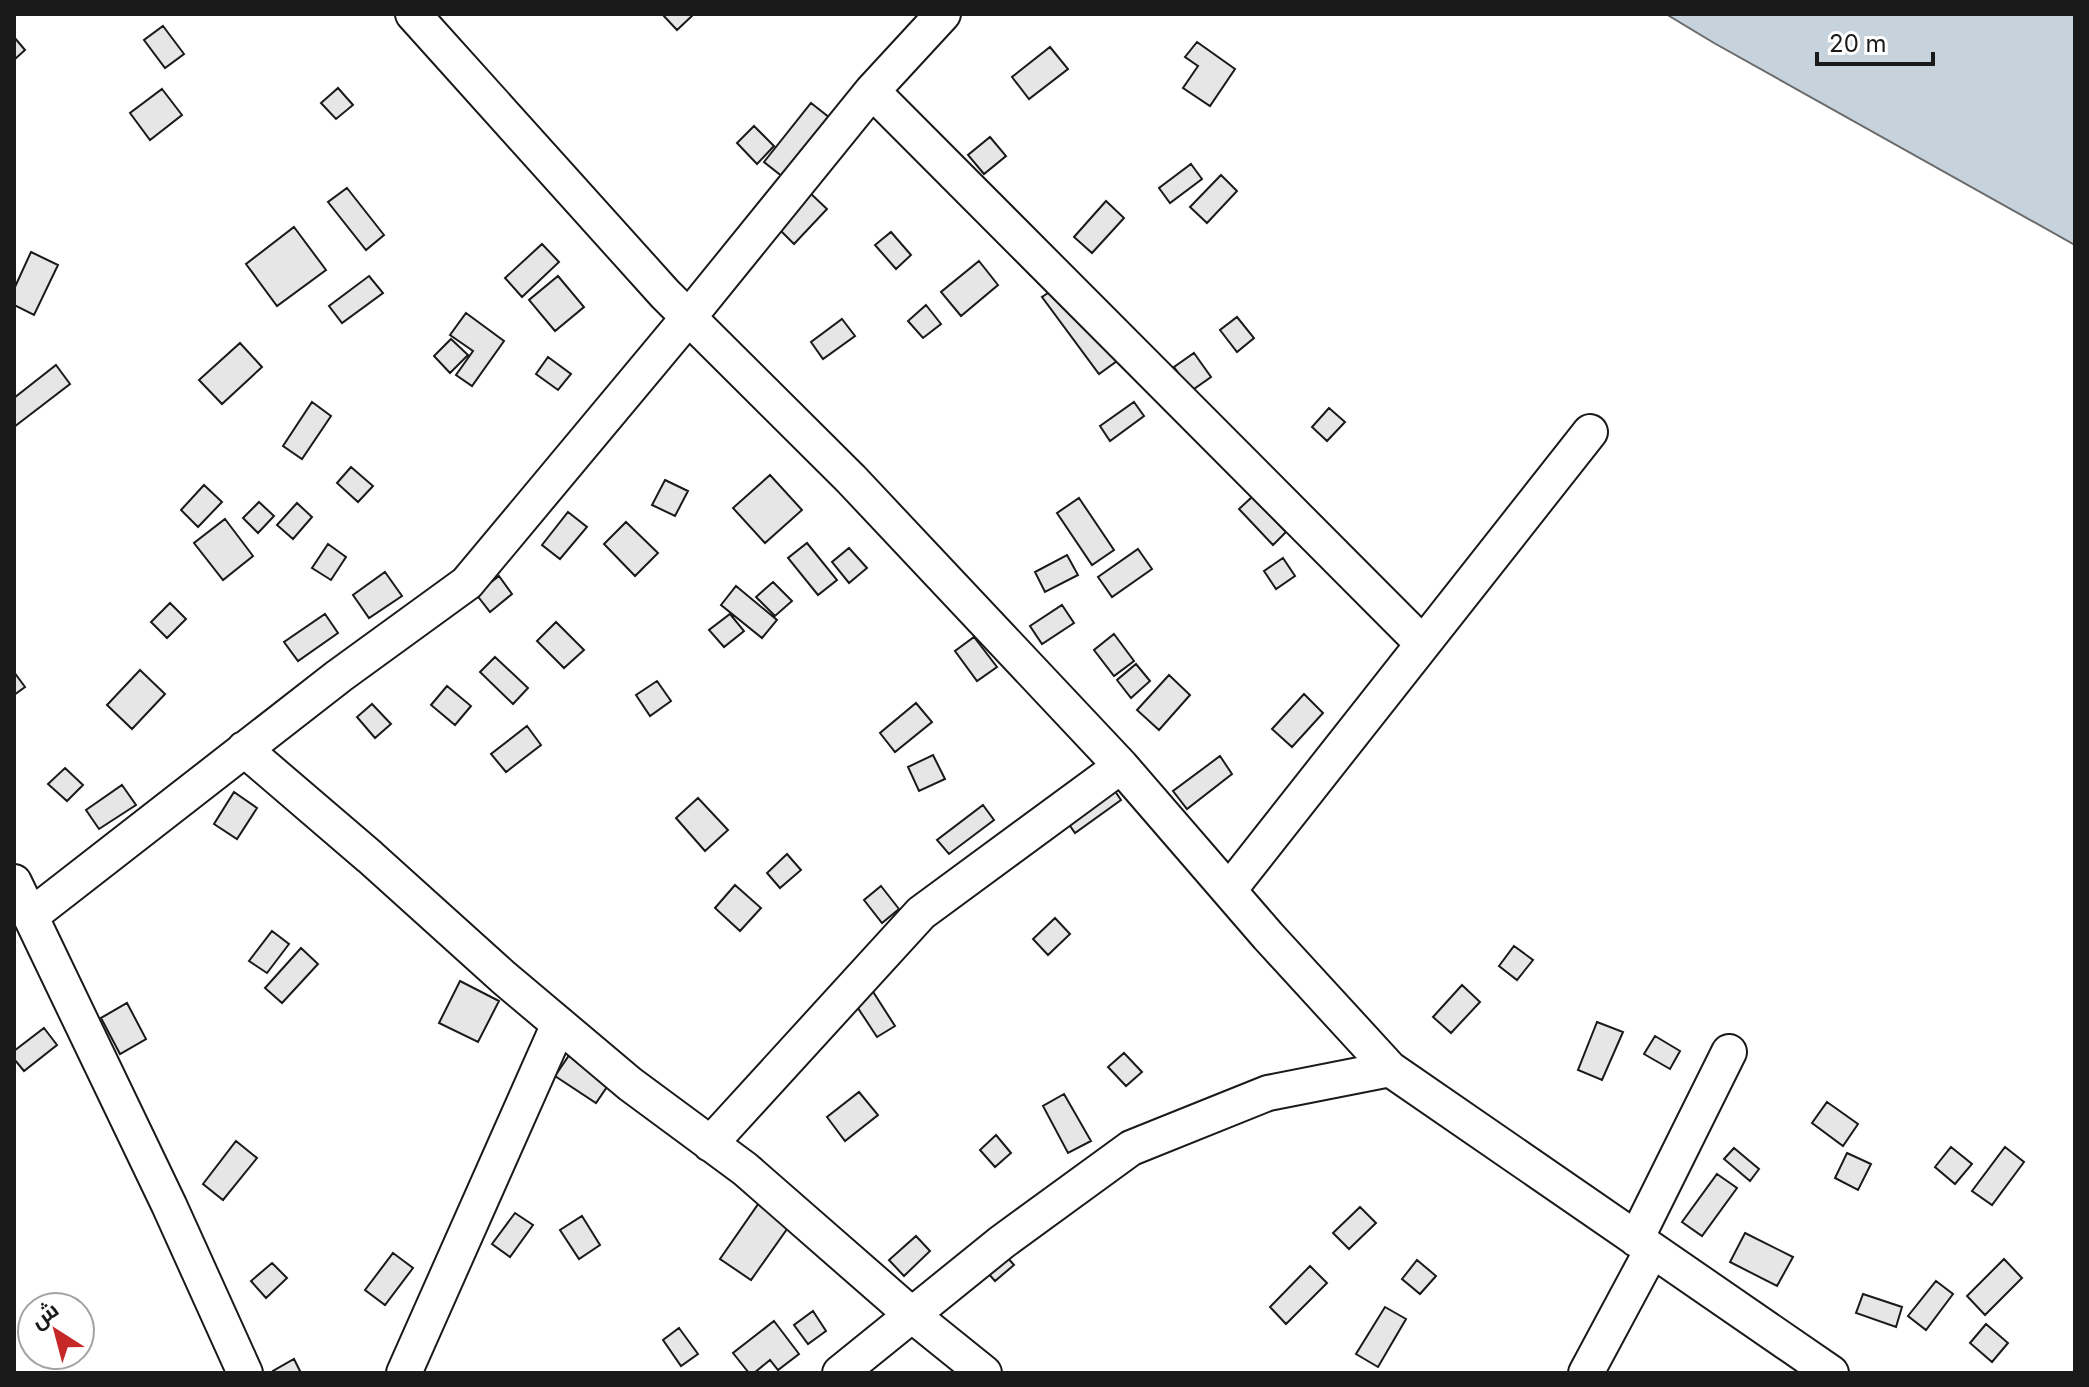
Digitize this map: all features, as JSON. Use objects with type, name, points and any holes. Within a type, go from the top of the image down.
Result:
[{"type":"street","points":[[413,14],[688,318],[851,479],[1121,766],[1390,1069],[1831,1373]]},
{"type":"street","points":[[32,915],[339,676],[467,583],[872,91],[943,14]]},
{"type":"street","points":[[872,91],[1423,644]]},
{"type":"street","points":[[1229,890],[1590,432]]},
{"type":"street","points":[[244,749],[630,1084],[745,1169],[912,1315],[984,1373]]},
{"type":"street","points":[[710,1144],[921,913],[1121,766]]},
{"type":"street","points":[[14,882],[245,1373]]},
{"type":"street","points":[[404,1373],[559,1024]]},
{"type":"street","points":[[1586,1373],[1729,1052]]},
{"type":"street","points":[[840,1373],[1002,1242],[1131,1148],[1268,1093],[1390,1069]]},
{"type":"shaded area","points":[[1666,14],[2075,14],[2075,245],[1714,43]]},
{"type":"building","points":[[662,14],[694,14],[677,30]]},
{"type":"building","points":[[163,26],[184,54],[165,68],[144,40]]},
{"type":"building","points":[[14,37],[25,50],[14,60]]},
{"type":"building","points":[[1197,42],[1235,69],[1210,106],[1183,88],[1198,66],[1185,57]]},
{"type":"building","points":[[1050,47],[1068,69],[1029,99],[1012,77]]},
{"type":"building","points":[[338,88],[353,105],[336,119],[321,103]]},
{"type":"building","points":[[162,89],[182,115],[150,140],[130,113]]},
{"type":"building","points":[[811,103],[830,118],[783,177],[764,162]]},
{"type":"building","points":[[754,126],[774,146],[757,164],[737,143]]},
{"type":"building","points":[[990,137],[1006,156],[984,174],[968,155]]},
{"type":"building","points":[[1191,164],[1202,179],[1170,203],[1159,188]]},
{"type":"building","points":[[1221,175],[1237,191],[1207,223],[1190,207]]},
{"type":"building","points":[[347,188],[384,235],[366,250],[328,202]]},
{"type":"building","points":[[808,191],[827,209],[794,244],[775,225]]},
{"type":"building","points":[[1106,201],[1124,218],[1092,253],[1074,237]]},
{"type":"building","points":[[294,227],[326,270],[277,306],[246,264]]},
{"type":"building","points":[[891,232],[911,255],[896,269],[875,245]]},
{"type":"building","points":[[542,244],[559,262],[522,297],[505,278]]},
{"type":"building","points":[[31,252],[58,265],[34,315],[14,305],[14,289]]},
{"type":"building","points":[[979,261],[998,285],[961,316],[941,292]]},
{"type":"building","points":[[369,276],[383,293],[342,323],[329,306]]},
{"type":"building","points":[[558,276],[584,307],[555,331],[529,300]]},
{"type":"building","points":[[1060,285],[1117,361],[1099,374],[1042,297]]},
{"type":"building","points":[[926,305],[941,324],[923,338],[908,321]]},
{"type":"building","points":[[466,313],[504,341],[472,386],[456,375],[473,351],[450,335]]},
{"type":"building","points":[[1237,317],[1254,338],[1237,352],[1220,330]]},
{"type":"building","points":[[842,319],[855,336],[823,359],[811,342]]},
{"type":"building","points":[[451,339],[468,355],[450,373],[434,356]]},
{"type":"building","points":[[240,343],[262,367],[222,404],[199,380]]},
{"type":"building","points":[[1194,353],[1211,377],[1191,391],[1174,367]]},
{"type":"building","points":[[548,357],[571,374],[558,390],[536,374]]},
{"type":"building","points":[[56,365],[70,384],[14,427],[14,398]]},
{"type":"building","points":[[312,402],[331,416],[302,459],[283,446]]},
{"type":"building","points":[[1134,402],[1144,416],[1110,441],[1100,426]]},
{"type":"building","points":[[1329,408],[1345,422],[1327,441],[1312,427]]},
{"type":"building","points":[[351,467],[373,486],[358,502],[337,483]]},
{"type":"building","points":[[770,475],[802,510],[765,543],[733,508]]},
{"type":"building","points":[[665,480],[688,491],[675,516],[652,505]]},
{"type":"building","points":[[204,485],[222,502],[198,527],[181,510]]},
{"type":"building","points":[[1252,497],[1286,532],[1273,545],[1239,509]]},
{"type":"building","points":[[1079,498],[1114,550],[1092,565],[1057,513]]},
{"type":"building","points":[[259,502],[274,516],[258,533],[243,518]]},
{"type":"building","points":[[297,503],[312,517],[293,539],[277,525]]},
{"type":"building","points":[[568,512],[587,527],[560,559],[542,545]]},
{"type":"building","points":[[225,519],[253,556],[223,580],[194,543]]},
{"type":"building","points":[[626,522],[658,553],[635,576],[604,544]]},
{"type":"building","points":[[807,543],[837,580],[818,595],[788,558]]},
{"type":"building","points":[[328,544],[346,557],[331,580],[312,568]]},
{"type":"building","points":[[849,548],[867,568],[849,583],[832,562]]},
{"type":"building","points":[[1138,549],[1152,569],[1112,597],[1098,577]]},
{"type":"building","points":[[1067,555],[1078,575],[1045,592],[1035,572]]},
{"type":"building","points":[[1283,558],[1295,576],[1276,589],[1264,571]]},
{"type":"building","points":[[385,572],[402,596],[369,618],[353,595]]},
{"type":"building","points":[[499,576],[512,594],[490,612],[476,594]]},
{"type":"building","points":[[773,582],[792,601],[775,616],[756,597]]},
{"type":"building","points":[[736,586],[777,620],[762,638],[721,605]]},
{"type":"building","points":[[170,603],[186,619],[167,638],[151,622]]},
{"type":"building","points":[[1062,605],[1074,623],[1042,644],[1030,626]]},
{"type":"building","points":[[325,614],[338,633],[298,661],[284,642]]},
{"type":"building","points":[[730,614],[744,631],[724,647],[709,630]]},
{"type":"building","points":[[556,622],[584,650],[564,668],[537,641]]},
{"type":"building","points":[[1114,634],[1134,661],[1114,676],[1094,650]]},
{"type":"building","points":[[974,637],[997,667],[977,681],[955,651]]},
{"type":"building","points":[[495,657],[528,688],[513,704],[480,672]]},
{"type":"building","points":[[1136,664],[1150,681],[1131,698],[1117,680]]},
{"type":"building","points":[[140,670],[165,694],[132,729],[107,705]]},
{"type":"building","points":[[14,672],[25,687],[14,695]]},
{"type":"building","points":[[1169,675],[1190,695],[1159,730],[1137,710]]},
{"type":"building","points":[[657,681],[671,701],[650,716],[636,695]]},
{"type":"building","points":[[447,686],[471,706],[455,725],[431,705]]},
{"type":"building","points":[[1304,694],[1323,713],[1292,747],[1272,729]]},
{"type":"building","points":[[916,703],[932,722],[895,752],[880,733]]},
{"type":"building","points":[[372,704],[391,724],[375,738],[357,717]]},
{"type":"building","points":[[527,726],[541,745],[506,772],[491,754]]},
{"type":"building","points":[[933,755],[945,779],[919,791],[908,767]]},
{"type":"building","points":[[1220,756],[1232,774],[1187,809],[1173,791]]},
{"type":"building","points":[[65,768],[83,785],[67,801],[48,784]]},
{"type":"building","points":[[1104,775],[1121,800],[1075,833],[1057,807]]},
{"type":"building","points":[[122,785],[136,805],[99,829],[86,810]]},
{"type":"building","points":[[234,792],[257,808],[237,839],[214,824]]},
{"type":"building","points":[[698,798],[728,830],[705,851],[676,818]]},
{"type":"building","points":[[983,805],[994,820],[949,854],[937,840]]},
{"type":"building","points":[[787,854],[801,870],[780,888],[767,873]]},
{"type":"building","points":[[735,885],[761,908],[740,931],[715,908]]},
{"type":"building","points":[[881,886],[899,909],[882,923],[864,900]]},
{"type":"building","points":[[1055,918],[1070,934],[1048,955],[1033,939]]},
{"type":"building","points":[[272,931],[289,944],[267,973],[249,961]]},
{"type":"building","points":[[1514,946],[1533,960],[1517,980],[1499,966]]},
{"type":"building","points":[[301,948],[318,964],[282,1003],[265,988]]},
{"type":"building","points":[[460,981],[499,1001],[478,1042],[439,1023]]},
{"type":"building","points":[[1462,985],[1480,1002],[1451,1033],[1433,1017]]},
{"type":"building","points":[[870,987],[895,1026],[877,1037],[852,999]]},
{"type":"building","points":[[127,1003],[146,1039],[120,1054],[101,1018]]},
{"type":"building","points":[[1597,1022],[1623,1032],[1602,1080],[1578,1070]]},
{"type":"building","points":[[44,1028],[57,1045],[24,1071],[14,1059],[14,1051]]},
{"type":"building","points":[[1655,1036],[1680,1051],[1670,1069],[1644,1054]]},
{"type":"building","points":[[1124,1053],[1142,1072],[1126,1086],[1108,1067]]},
{"type":"building","points":[[570,1054],[611,1081],[596,1103],[555,1076]]},
{"type":"building","points":[[859,1092],[878,1115],[845,1141],[827,1117]]},
{"type":"building","points":[[1064,1094],[1091,1141],[1068,1153],[1043,1106]]},
{"type":"building","points":[[1827,1102],[1858,1124],[1843,1146],[1812,1123]]},
{"type":"building","points":[[996,1135],[1011,1153],[995,1167],[980,1150]]},
{"type":"building","points":[[236,1141],[257,1158],[223,1200],[203,1184]]},
{"type":"building","points":[[1951,1147],[1972,1164],[1955,1184],[1935,1167]]},
{"type":"building","points":[[2005,1147],[2024,1162],[1992,1205],[1972,1191]]},
{"type":"building","points":[[1734,1148],[1759,1169],[1750,1181],[1724,1159]]},
{"type":"building","points":[[1847,1153],[1871,1164],[1858,1190],[1835,1178]]},
{"type":"building","points":[[1717,1174],[1737,1188],[1702,1236],[1682,1222]]},
{"type":"building","points":[[761,1200],[792,1222],[751,1280],[720,1259]]},
{"type":"building","points":[[1360,1207],[1376,1223],[1349,1249],[1333,1233]]},
{"type":"building","points":[[515,1213],[533,1225],[510,1257],[492,1244]]},
{"type":"building","points":[[582,1216],[600,1245],[579,1259],[560,1230]]},
{"type":"building","points":[[1745,1233],[1793,1257],[1777,1286],[1730,1262]]},
{"type":"building","points":[[916,1236],[930,1251],[904,1276],[889,1260]]},
{"type":"building","points":[[999,1248],[1014,1265],[995,1281],[980,1264]]},
{"type":"building","points":[[393,1253],[413,1268],[385,1305],[365,1290]]},
{"type":"building","points":[[2004,1259],[2022,1278],[1985,1315],[1967,1296]]},
{"type":"building","points":[[1417,1260],[1436,1276],[1420,1294],[1402,1279]]},
{"type":"building","points":[[272,1263],[287,1278],[266,1298],[251,1281]]},
{"type":"building","points":[[1310,1266],[1327,1283],[1286,1324],[1270,1307]]},
{"type":"building","points":[[1936,1281],[1953,1294],[1926,1330],[1908,1316]]},
{"type":"building","points":[[1863,1294],[1902,1307],[1896,1327],[1856,1313]]},
{"type":"building","points":[[1385,1307],[1406,1319],[1378,1367],[1356,1354]]},
{"type":"building","points":[[813,1311],[826,1331],[808,1344],[794,1325]]},
{"type":"building","points":[[774,1321],[799,1354],[778,1370],[770,1360],[754,1373],[749,1373],[733,1353]]},
{"type":"building","points":[[1986,1324],[2008,1343],[1992,1362],[1970,1343]]},
{"type":"building","points":[[679,1328],[698,1354],[681,1366],[663,1340]]},
{"type":"building","points":[[294,1359],[301,1373],[274,1373],[273,1371]]}]
